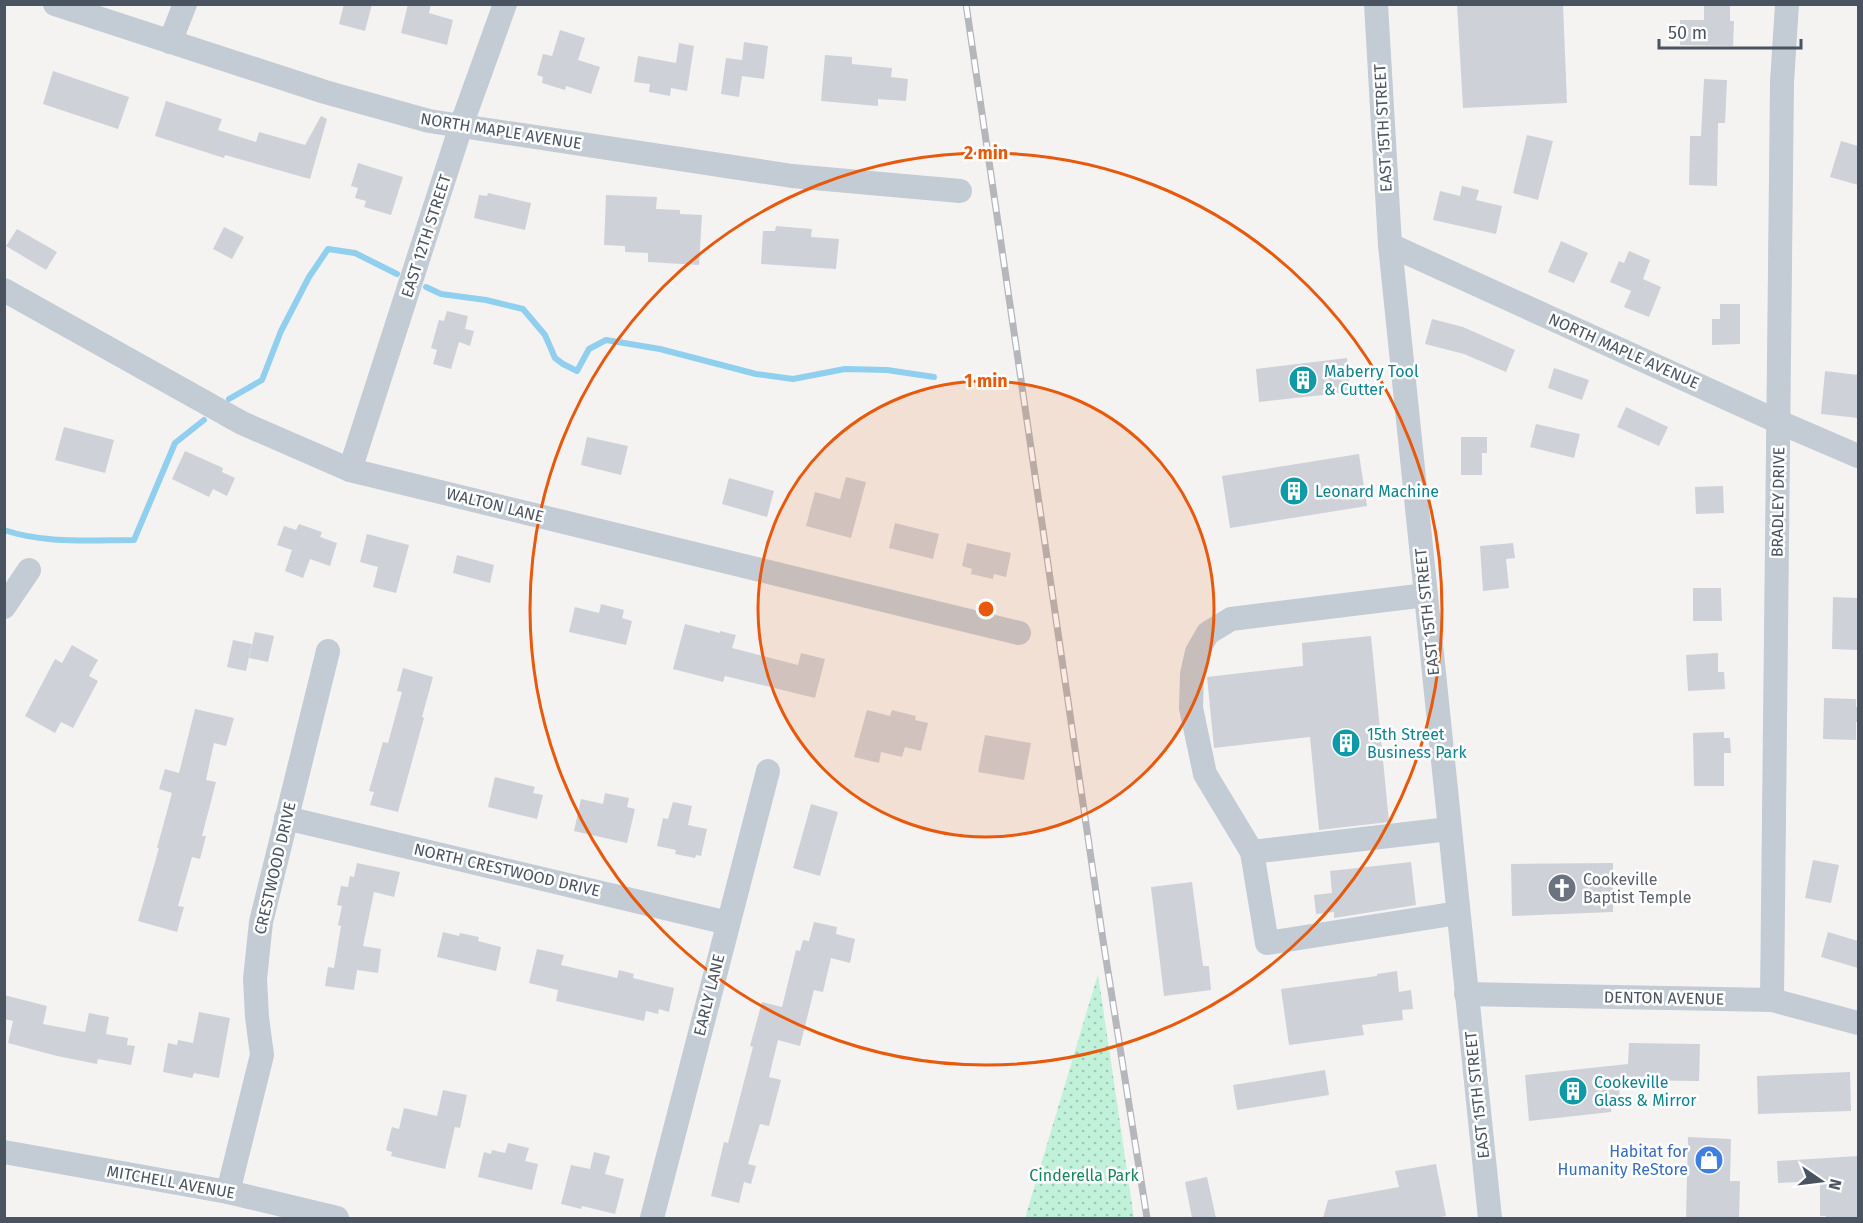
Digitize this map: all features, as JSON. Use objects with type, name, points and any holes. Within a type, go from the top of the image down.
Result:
[{"type":"street","name":"NORTH MAPLE AVENUE","points":[[55,4],[325,92],[429,121],[792,176],[960,191]]},
{"type":"street","points":[[170,42],[184,4]]},
{"type":"street","name":"EAST 12TH STREET","points":[[350,470],[461,126],[505,4]]},
{"type":"street","name":"EAST 15TH STREET","points":[[1376,4],[1390,245],[1490,1218]]},
{"type":"street","name":"BRADLEY DRIVE","points":[[1772,1000],[1782,82],[1787,4]]},
{"type":"street","name":"NORTH MAPLE AVENUE","points":[[1390,245],[1858,456]]},
{"type":"street","name":"WALTON LANE","points":[[4,290],[242,423],[350,470],[1019,633]]},
{"type":"street","points":[[4,607],[29,570]]},
{"type":"street","points":[[1425,595],[1231,619],[1208,633],[1197,652],[1192,674],[1191,708],[1205,774],[1252,852],[1267,943],[1458,913]]},
{"type":"street","name":"CRESTWOOD DRIVE","points":[[228,1192],[262,1055],[255,979],[261,922],[328,651]]},
{"type":"street","name":"EARLY LANE","points":[[652,1218],[768,771]]},
{"type":"street","name":"NORTH CRESTWOOD DRIVE","points":[[286,818],[728,923]]},
{"type":"street","points":[[1252,852],[1449,829]]},
{"type":"street","name":"DENTON AVENUE","points":[[1466,994],[1772,1000],[1858,1023]]},
{"type":"street","name":"MITCHELL AVENUE","points":[[4,1152],[228,1192],[337,1218]]},
{"type":"green space","name":"Cinderella Park","points":[[1098,974],[1134,1218],[1025,1218]]},
{"type":"building","points":[[344,4],[372,4],[365,31],[339,24]]},
{"type":"building","points":[[408,4],[431,4],[429,13],[453,20],[447,45],[401,33]]},
{"type":"building","points":[[1457,4],[1563,4],[1567,103],[1463,108]]},
{"type":"building","points":[[1704,4],[1730,4],[1730,21],[1734,21],[1733,46],[1680,45],[1680,20],[1704,20]]},
{"type":"building","points":[[560,30],[585,38],[578,60],[600,67],[591,94],[566,86],[565,90],[542,83],[543,77],[537,75],[543,54],[552,56]]},
{"type":"building","points":[[744,42],[768,46],[764,79],[742,76],[739,97],[721,94],[726,58],[742,60]]},
{"type":"building","points":[[679,43],[694,46],[687,91],[671,88],[670,96],[649,92],[650,84],[634,82],[638,56],[676,63]]},
{"type":"building","points":[[825,55],[852,57],[852,64],[892,68],[891,77],[908,79],[906,101],[878,99],[878,106],[821,101]]},
{"type":"building","points":[[53,71],[129,97],[118,129],[43,104]]},
{"type":"building","points":[[1704,79],[1727,80],[1725,123],[1718,123],[1717,186],[1689,185],[1690,136],[1701,136]]},
{"type":"building","points":[[166,101],[222,119],[218,130],[256,142],[259,132],[305,145],[321,116],[327,119],[310,179],[225,155],[224,158],[155,136]]},
{"type":"building","points":[[1527,135],[1553,141],[1538,200],[1513,193]]},
{"type":"building","points":[[1841,141],[1858,146],[1858,185],[1830,177]]},
{"type":"building","points":[[358,163],[403,177],[391,215],[364,207],[366,201],[355,198],[358,188],[351,186]]},
{"type":"building","points":[[1462,186],[1479,190],[1476,200],[1502,206],[1496,234],[1433,220],[1440,191],[1460,196]]},
{"type":"building","points":[[488,193],[531,203],[525,230],[474,218],[479,195],[487,196]]},
{"type":"building","points":[[606,195],[657,197],[656,209],[680,210],[680,214],[702,215],[699,265],[648,262],[648,253],[625,252],[625,246],[604,245]]},
{"type":"building","points":[[776,226],[812,229],[811,237],[839,239],[836,269],[761,264],[763,231],[775,231]]},
{"type":"building","points":[[224,227],[244,237],[232,259],[213,249]]},
{"type":"building","points":[[17,229],[57,252],[46,270],[6,246]]},
{"type":"building","points":[[1561,241],[1588,253],[1574,283],[1548,272]]},
{"type":"building","points":[[1629,251],[1650,260],[1643,279],[1661,287],[1649,317],[1624,307],[1631,291],[1610,282],[1619,261],[1624,263]]},
{"type":"building","points":[[1720,304],[1740,304],[1740,344],[1712,345],[1712,319],[1720,319]]},
{"type":"building","points":[[447,311],[468,316],[465,329],[474,331],[470,346],[459,342],[451,369],[433,364],[437,350],[431,348],[439,320],[444,321]]},
{"type":"building","points":[[1432,319],[1463,327],[1515,350],[1506,372],[1464,354],[1425,344]]},
{"type":"building","name":"Maberry Tool & Cutter","points":[[1347,358],[1350,392],[1259,402],[1256,369]]},
{"type":"building","points":[[1554,368],[1589,380],[1582,400],[1548,388]]},
{"type":"building","points":[[1825,371],[1858,375],[1858,418],[1821,414]]},
{"type":"building","points":[[1626,407],[1668,427],[1659,446],[1617,427]]},
{"type":"building","points":[[1536,424],[1580,434],[1574,458],[1530,447]]},
{"type":"building","points":[[64,427],[114,440],[105,473],[55,460]]},
{"type":"building","points":[[587,437],[628,446],[621,475],[581,465]]},
{"type":"building","points":[[1461,437],[1487,437],[1487,453],[1482,453],[1482,475],[1461,475]]},
{"type":"building","points":[[185,451],[223,468],[222,472],[235,478],[227,496],[213,489],[209,497],[172,479]]},
{"type":"building","name":"Leonard Machine","points":[[1359,454],[1367,506],[1230,528],[1222,476]]},
{"type":"building","points":[[846,477],[866,482],[851,538],[806,526],[815,492],[840,499]]},
{"type":"building","points":[[729,478],[774,491],[767,517],[722,504]]},
{"type":"building","points":[[1723,486],[1724,513],[1696,514],[1695,487]]},
{"type":"building","points":[[895,523],[939,534],[933,559],[889,548]]},
{"type":"building","points":[[299,524],[322,532],[320,537],[337,543],[330,566],[310,559],[303,578],[285,571],[292,550],[277,545],[284,526],[296,530]]},
{"type":"building","points":[[367,534],[409,545],[396,593],[373,587],[378,567],[360,562]]},
{"type":"building","points":[[967,543],[1011,553],[1006,577],[994,574],[993,579],[971,574],[972,569],[962,566]]},
{"type":"building","points":[[1513,543],[1515,558],[1506,559],[1509,588],[1483,591],[1480,546]]},
{"type":"building","points":[[457,555],[494,565],[490,583],[453,573]]},
{"type":"building","points":[[1693,588],[1721,588],[1722,621],[1693,621]]},
{"type":"building","points":[[1833,597],[1858,598],[1858,650],[1832,649]]},
{"type":"building","points":[[601,604],[624,610],[622,618],[632,621],[626,645],[569,632],[575,607],[599,613]]},
{"type":"building","points":[[685,624],[736,635],[732,648],[798,665],[801,653],[825,659],[815,698],[725,676],[723,682],[673,669]]},
{"type":"building","points":[[255,632],[274,636],[268,662],[249,658]]},
{"type":"building","name":"15th Street Business Park","points":[[1371,636],[1389,822],[1319,830],[1310,737],[1214,748],[1207,677],[1303,666],[1302,643]]},
{"type":"building","points":[[233,640],[252,644],[246,671],[227,667]]},
{"type":"building","points":[[72,645],[98,660],[89,676],[98,681],[73,728],[61,722],[55,733],[25,716],[55,659],[62,663]]},
{"type":"building","points":[[1718,653],[1718,672],[1724,672],[1725,689],[1688,691],[1686,655]]},
{"type":"building","points":[[403,668],[433,677],[398,812],[370,805],[374,792],[369,791],[383,742],[388,743],[402,692],[397,691]]},
{"type":"building","points":[[1824,698],[1856,699],[1858,722],[1856,722],[1856,740],[1823,739]]},
{"type":"building","points":[[195,709],[234,718],[226,746],[214,743],[206,780],[216,782],[202,836],[206,836],[200,859],[192,857],[178,906],[184,907],[177,932],[138,921],[172,793],[159,789],[165,769],[179,773]]},
{"type":"building","points":[[867,710],[890,716],[892,710],[916,716],[915,720],[928,723],[921,751],[905,747],[902,757],[881,752],[879,763],[854,757]]},
{"type":"building","points":[[1724,732],[1724,738],[1730,738],[1731,753],[1724,753],[1724,786],[1694,786],[1693,733]]},
{"type":"building","points":[[985,735],[1031,743],[1024,780],[978,772]]},
{"type":"building","points":[[495,777],[535,787],[533,793],[543,795],[537,819],[488,807]]},
{"type":"building","points":[[605,793],[629,798],[627,807],[635,809],[627,843],[574,831],[581,799],[603,804]]},
{"type":"building","points":[[673,802],[692,806],[688,825],[707,829],[701,856],[696,855],[695,858],[675,854],[676,850],[657,846],[663,818],[668,819]]},
{"type":"building","points":[[811,804],[838,812],[820,876],[793,868]]},
{"type":"building","points":[[1813,860],[1839,865],[1831,903],[1805,898]]},
{"type":"building","points":[[1411,862],[1416,905],[1334,918],[1334,912],[1316,914],[1314,895],[1332,893],[1330,871]]},
{"type":"building","points":[[357,863],[400,872],[394,897],[374,892],[363,946],[381,949],[378,973],[357,970],[354,990],[325,986],[328,967],[334,968],[341,926],[338,925],[342,906],[337,905],[341,886],[348,887],[350,876],[354,877]]},
{"type":"building","name":"Cookeville Baptist Temple","points":[[1613,863],[1613,912],[1512,916],[1511,864]]},
{"type":"building","points":[[1192,882],[1203,966],[1209,966],[1211,990],[1164,996],[1151,887]]},
{"type":"building","points":[[814,922],[837,927],[836,934],[855,939],[850,963],[831,958],[823,992],[814,990],[800,1046],[778,1040],[769,1077],[781,1080],[769,1126],[760,1124],[748,1164],[756,1166],[751,1184],[744,1182],[739,1203],[711,1196],[724,1142],[728,1143],[762,1002],[782,1007],[796,950],[800,951],[803,940],[809,941]]},
{"type":"building","points":[[443,932],[479,937],[478,941],[501,947],[496,971],[437,957]]},
{"type":"building","points":[[1828,932],[1858,941],[1858,968],[1821,957]]},
{"type":"building","points":[[537,949],[564,955],[561,965],[617,978],[619,970],[634,974],[633,978],[674,988],[669,1012],[659,1009],[658,1014],[646,1011],[644,1021],[556,1001],[558,990],[529,983]]},
{"type":"building","points":[[1397,971],[1399,992],[1411,990],[1413,1009],[1402,1010],[1403,1020],[1362,1025],[1364,1035],[1289,1045],[1281,989],[1377,976],[1377,974]]},
{"type":"building","points":[[4,995],[47,1006],[43,1024],[85,1032],[89,1013],[109,1017],[106,1034],[128,1038],[127,1045],[135,1046],[131,1065],[98,1059],[97,1064],[8,1043],[13,1021],[4,1019]]},
{"type":"building","points":[[199,1012],[230,1018],[219,1078],[194,1073],[192,1078],[163,1072],[168,1043],[177,1045],[178,1040],[193,1043]]},
{"type":"building","points":[[1629,1043],[1700,1044],[1699,1081],[1618,1080],[1621,1106],[1611,1107],[1611,1112],[1529,1121],[1525,1075],[1628,1064]]},
{"type":"building","points":[[1325,1070],[1329,1095],[1237,1110],[1233,1085]]},
{"type":"building","points":[[1850,1072],[1851,1111],[1758,1114],[1757,1076]]},
{"type":"building","points":[[443,1090],[467,1095],[460,1128],[455,1127],[445,1169],[391,1156],[392,1152],[386,1150],[392,1127],[399,1129],[404,1108],[437,1116]]},
{"type":"building","name":"Habitat for Humanity ReStore","points":[[1688,1137],[1731,1139],[1730,1181],[1740,1181],[1739,1218],[1686,1218]]},
{"type":"building","points":[[508,1143],[529,1148],[525,1161],[538,1164],[532,1190],[478,1177],[484,1152],[491,1154],[492,1150],[505,1153]]},
{"type":"building","points":[[594,1152],[610,1156],[605,1174],[624,1179],[615,1214],[582,1206],[581,1209],[561,1204],[571,1165],[590,1169]]},
{"type":"building","points":[[1858,1156],[1857,1218],[1820,1216],[1820,1181],[1778,1183],[1777,1161]]},
{"type":"building","points":[[1436,1164],[1446,1216],[1435,1218],[1323,1218],[1328,1200],[1399,1187],[1395,1171]]},
{"type":"building","points":[[1207,1177],[1216,1218],[1192,1218],[1185,1182]]},
{"type":"waterway","points":[[229,399],[262,380],[281,331],[309,277],[328,249],[355,253],[397,274]]},
{"type":"waterway","points":[[426,287],[441,294],[486,300],[523,309],[545,335],[555,358],[577,371],[589,349],[606,340],[660,349],[756,374],[793,379],[845,369],[887,370],[934,377]]},
{"type":"waterway","points":[[4,530],[52,539],[134,540],[175,443],[204,420]]},
{"type":"railway","points":[[966,4],[1103,940],[1147,1218]]},
{"type":"place","name":"Maberry Tool & Cutter","points":[[1303,380]]},
{"type":"place","name":"Leonard Machine","points":[[1294,491]]},
{"type":"place","name":"15th Street Business Park","points":[[1346,743]]},
{"type":"place","name":"Cookeville Baptist Temple","points":[[1562,888]]},
{"type":"place","name":"Cookeville Glass & Mirror","points":[[1573,1091]]},
{"type":"place","name":"Habitat for Humanity ReStore","points":[[1709,1160]]}]
